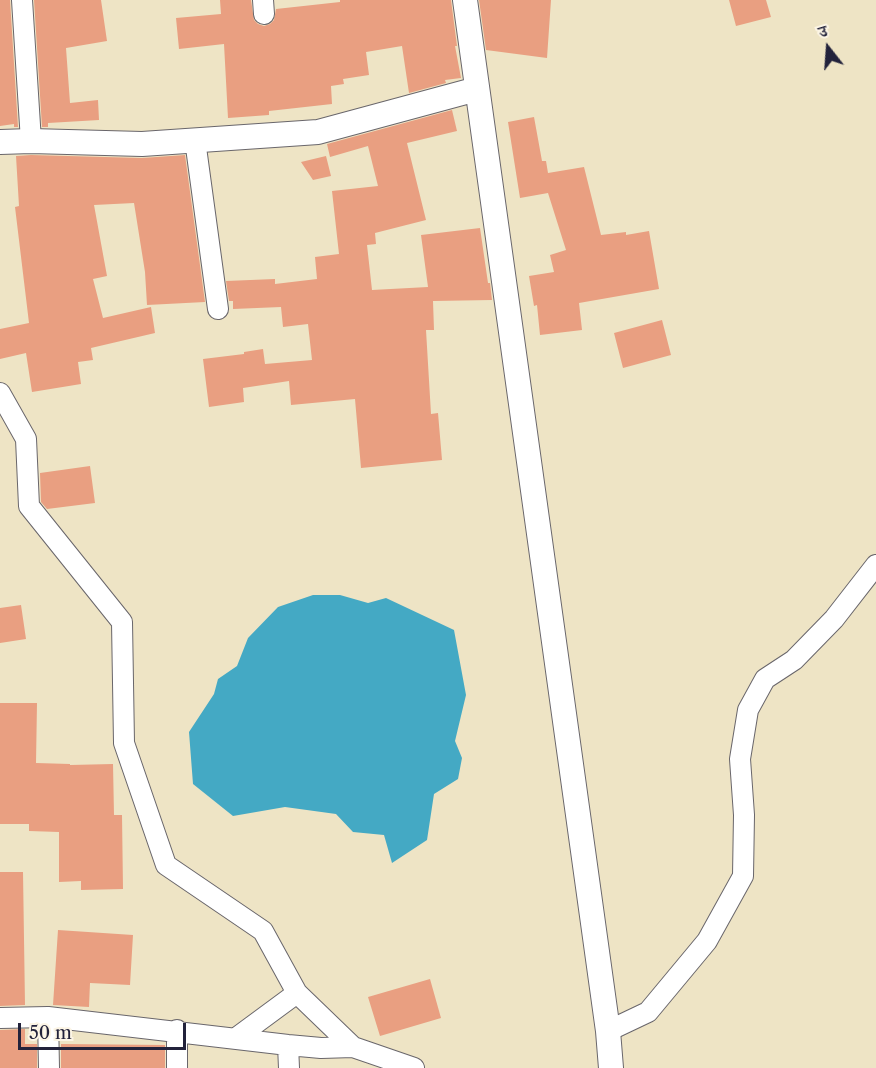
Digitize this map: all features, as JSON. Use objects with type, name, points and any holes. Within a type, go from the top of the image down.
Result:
[{"type":"street","points":[[22,0],[32,141]]},
{"type":"street","points":[[465,0],[608,1030],[611,1068]]},
{"type":"street","points":[[0,142],[142,144],[318,132],[477,89]]},
{"type":"street","points":[[195,140],[218,309]]},
{"type":"street","points":[[0,393],[26,439],[29,506],[122,622],[124,743],[166,865],[263,931],[297,993],[353,1047]]},
{"type":"street","points":[[608,1030],[648,1012],[708,941],[743,876],[744,815],[740,759],[748,710],[765,680],[794,660],[834,619],[876,565]]},
{"type":"street","points":[[236,1038],[297,993]]},
{"type":"street","points":[[0,1018],[48,1017],[177,1030],[288,1045],[321,1048],[353,1047],[414,1068]]},
{"type":"street","points":[[48,1017],[49,1068]]},
{"type":"street","points":[[177,1030],[177,1068]]},
{"type":"street","points":[[288,1045],[289,1068]]},
{"type":"water","points":[[313,595],[340,595],[368,603],[386,598],[454,630],[466,695],[455,741],[462,758],[458,779],[434,794],[427,840],[392,863],[384,835],[353,832],[336,814],[285,807],[233,816],[193,784],[189,732],[214,694],[218,679],[237,666],[248,638],[278,607]]},
{"type":"building","points":[[0,0],[10,0],[18,127],[14,127],[14,124],[0,126]]},
{"type":"building","points":[[34,0],[101,0],[107,41],[66,48],[70,103],[98,100],[99,120],[48,123],[48,127],[42,127]]},
{"type":"building","points":[[220,0],[251,0],[254,20],[264,26],[274,20],[276,9],[340,2],[340,0],[451,0],[457,46],[455,46],[461,78],[445,80],[446,83],[409,93],[402,46],[366,52],[369,75],[343,79],[344,84],[331,86],[332,104],[269,111],[269,115],[228,118],[224,44],[179,49],[176,18],[221,14]]},
{"type":"building","points":[[479,0],[551,0],[547,58],[486,50]]},
{"type":"building","points":[[729,0],[766,0],[771,17],[736,26]]},
{"type":"building","points":[[452,110],[457,131],[407,143],[426,220],[375,233],[376,244],[367,245],[372,290],[428,287],[421,235],[480,228],[492,300],[433,301],[434,330],[426,330],[431,414],[438,413],[442,460],[361,468],[355,399],[291,405],[289,381],[243,388],[244,402],[209,407],[203,359],[244,354],[244,352],[263,349],[265,364],[312,360],[308,324],[283,327],[281,307],[233,309],[233,301],[229,301],[226,281],[275,279],[275,284],[317,279],[315,257],[339,254],[332,191],[378,186],[368,146],[330,157],[327,144]]},
{"type":"building","points":[[534,117],[542,161],[546,161],[548,173],[584,167],[601,235],[626,232],[626,235],[649,231],[659,289],[579,303],[582,330],[540,335],[537,305],[534,306],[529,276],[554,272],[550,255],[566,250],[548,193],[520,198],[508,122]]},
{"type":"building","points":[[185,155],[205,302],[147,305],[145,272],[134,203],[94,205],[107,276],[93,279],[103,318],[151,307],[155,333],[91,348],[93,360],[78,362],[81,384],[32,392],[26,353],[0,359],[0,329],[29,323],[15,207],[19,206],[16,156],[142,158]]},
{"type":"building","points":[[326,156],[331,176],[313,180],[301,162]]},
{"type":"building","points":[[662,320],[671,355],[623,368],[614,333]]},
{"type":"building","points":[[90,466],[95,503],[47,509],[41,502],[40,473]]},
{"type":"building","points":[[21,605],[26,639],[0,643],[0,608]]},
{"type":"building","points":[[0,703],[37,703],[36,763],[113,764],[114,815],[122,815],[123,889],[81,890],[81,881],[59,882],[59,832],[29,831],[29,824],[0,824]]},
{"type":"building","points":[[0,872],[23,872],[25,1005],[0,1006]]},
{"type":"building","points":[[58,930],[133,935],[130,985],[90,983],[89,1007],[53,1005]]},
{"type":"building","points":[[430,979],[441,1018],[380,1036],[368,997]]},
{"type":"building","points":[[25,1029],[25,1044],[37,1044],[37,1068],[0,1068],[0,1030]]},
{"type":"building","points":[[61,1044],[165,1045],[165,1068],[61,1068]]}]
